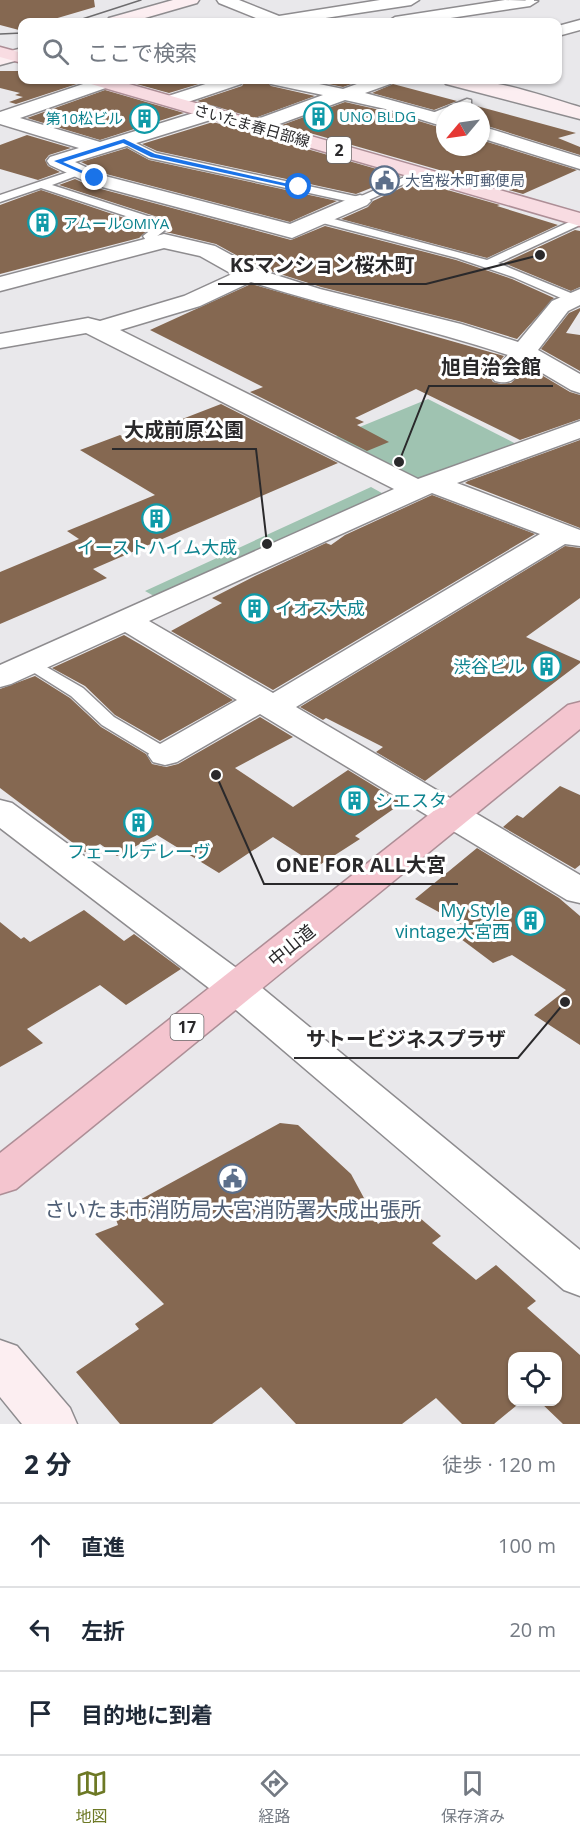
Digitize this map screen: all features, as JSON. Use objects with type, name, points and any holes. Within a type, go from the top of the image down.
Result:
[{"type":"highway","name":"中山道","points":[[0,1177],[580,712]]},
{"type":"main road","name":"さいたま春日部線","points":[[117,84],[580,220]]},
{"type":"street","points":[[129,18],[191,0]]},
{"type":"street","points":[[225,0],[268,18]]},
{"type":"street","points":[[301,18],[411,0]]},
{"type":"street","points":[[421,18],[530,0]]},
{"type":"street","points":[[386,4],[413,18]]},
{"type":"street","points":[[562,31],[580,25]]},
{"type":"street","points":[[1,118],[93,84]]},
{"type":"street","points":[[172,101],[223,84]]},
{"type":"street","points":[[295,84],[394,105],[436,119]]},
{"type":"street","points":[[256,126],[372,84]]},
{"type":"street","points":[[469,84],[580,113]]},
{"type":"street","points":[[213,113],[57,161],[98,180],[292,231],[360,201]]},
{"type":"street","points":[[1,118],[100,148]]},
{"type":"street","points":[[490,135],[580,164]]},
{"type":"street","points":[[0,284],[164,241],[207,251],[249,274],[312,294],[453,329],[524,352],[580,385]]},
{"type":"street","points":[[99,329],[192,302],[249,274]]},
{"type":"street","points":[[504,376],[560,306],[577,297]]},
{"type":"street","points":[[4,336],[88,325],[425,486],[571,536]]},
{"type":"street","points":[[0,677],[425,486],[580,429]]},
{"type":"street","points":[[165,755],[268,704],[571,536]]},
{"type":"street","points":[[126,620],[580,891]]},
{"type":"street","points":[[0,811],[236,988],[580,1277]]},
{"type":"street","points":[[0,1361],[52,1424]]},
{"type":"lane","points":[[124,141],[153,156],[360,201],[420,174]]},
{"type":"lane","points":[[0,199],[80,171]]},
{"type":"lane","points":[[42,185],[165,225],[149,236],[154,243]]},
{"type":"lane","points":[[319,219],[488,264],[577,297]]},
{"type":"lane","points":[[488,264],[580,220]]},
{"type":"lane","points":[[31,663],[77,692],[108,721],[165,755]]},
{"type":"green space","points":[[428,399],[522,447],[417,485],[328,440]]},
{"type":"green space","points":[[371,487],[389,497],[161,600],[145,591]]},
{"type":"building","points":[[0,0],[94,0],[95,7],[58,18],[18,18],[18,30],[0,25]]},
{"type":"building","points":[[0,71],[18,71],[18,84],[77,84],[16,104],[9,102],[23,97],[15,95],[20,93],[0,88]]},
{"type":"building","points":[[136,84],[199,84],[169,93]]},
{"type":"building","points":[[243,84],[269,84],[315,96],[255,118],[197,101]]},
{"type":"building","points":[[328,84],[352,84],[343,87]]},
{"type":"building","points":[[393,84],[457,101],[436,102],[434,110],[372,93]]},
{"type":"building","points":[[105,90],[184,113],[100,140],[27,118]]},
{"type":"building","points":[[345,102],[436,126],[436,156],[490,156],[490,143],[577,170],[523,194],[282,125]]},
{"type":"building","points":[[490,110],[576,133],[558,138],[580,147],[580,155],[490,127]]},
{"type":"building","points":[[213,122],[401,176],[356,194],[157,151],[142,144]]},
{"type":"building","points":[[27,135],[71,148],[49,155],[45,160],[48,166],[60,172],[38,180],[0,169],[0,145]]},
{"type":"building","points":[[127,148],[149,160],[337,201],[290,222],[106,174],[81,162]]},
{"type":"building","points":[[75,179],[90,186],[291,240],[325,226],[456,260],[512,279],[554,298],[517,339],[462,322],[321,287],[258,267],[216,244],[166,232],[171,227],[170,221],[59,185]]},
{"type":"building","points":[[416,181],[500,205],[497,206],[558,225],[487,258],[341,219]]},
{"type":"building","points":[[41,190],[151,227],[139,238],[0,274],[0,205]]},
{"type":"building","points":[[575,230],[580,231],[580,287],[571,291],[504,263]]},
{"type":"building","points":[[251,284],[504,356],[489,375],[493,382],[511,383],[528,367],[570,392],[580,395],[580,419],[520,440],[416,389],[355,418],[364,422],[357,425],[389,442],[367,451],[250,392],[263,387],[150,330]]},
{"type":"building","points":[[580,308],[566,333],[580,335],[580,371],[541,349],[569,313]]},
{"type":"building","points":[[221,404],[338,463],[93,569],[107,578],[0,624],[0,572],[79,539],[67,531],[155,495],[80,450],[120,435],[128,440]]},
{"type":"building","points":[[580,440],[580,528],[465,483],[468,481]]},
{"type":"building","points":[[432,495],[535,534],[273,690],[171,631],[222,603],[212,598],[326,543],[331,545],[345,535]]},
{"type":"building","points":[[565,546],[580,548],[580,598],[526,637],[580,661],[580,663],[425,781],[376,752],[383,747],[300,707]]},
{"type":"building","points":[[124,635],[233,700],[160,741],[115,715],[85,686],[52,668]]},
{"type":"building","points":[[35,676],[70,698],[101,727],[146,754],[152,764],[166,767],[178,764],[260,717],[293,737],[235,768],[293,807],[348,770],[402,803],[355,836],[360,839],[318,866],[273,837],[219,873],[157,835],[117,856],[100,844],[85,852],[0,788],[0,689]]},
{"type":"building","points":[[560,786],[580,795],[580,865],[575,869],[503,827],[517,815],[523,818]]},
{"type":"building","points":[[477,848],[559,898],[580,916],[580,1045],[534,1015],[566,990],[512,955],[493,963],[453,933],[466,927],[415,899]]},
{"type":"building","points":[[84,910],[124,941],[134,934],[181,969],[126,1005],[100,985],[27,1029],[43,1043],[0,1067],[0,922],[21,939],[24,937],[30,942]]},
{"type":"building","points":[[280,1123],[298,1125],[351,1174],[378,1224],[405,1205],[441,1236],[432,1243],[476,1280],[496,1265],[536,1301],[527,1308],[580,1355],[580,1424],[563,1424],[544,1406],[562,1406],[562,1352],[508,1352],[508,1406],[516,1406],[494,1424],[462,1424],[436,1398],[402,1424],[296,1424],[261,1387],[212,1424],[120,1424],[76,1372],[139,1329],[135,1324],[164,1304],[95,1234],[118,1225],[114,1214]]},
{"type":"tram line","points":[[85,18],[141,0]]},
{"type":"tram line","points":[[0,34],[18,33]]},
{"type":"place","name":"UNO BLDG","points":[[318,116]]},
{"type":"place","name":"第10松ビル","points":[[144,118]]},
{"type":"place","name":"大宮桜木町郵便局","points":[[384,180]]},
{"type":"place","name":"アムールOMIYA","points":[[42,223]]},
{"type":"place","name":"KSマンション桜木町","points":[[540,255]]},
{"type":"place","name":"旭自治会館","points":[[399,462]]},
{"type":"place","name":"イーストハイム大成","points":[[157,518]]},
{"type":"place","name":"大成前原公園","points":[[267,544]]},
{"type":"place","name":"イオス大成","points":[[254,608]]},
{"type":"place","name":"渋谷ビル","points":[[546,666]]},
{"type":"place","name":"ONE FOR ALL大宮","points":[[216,775]]},
{"type":"place","name":"シエスタ","points":[[354,800]]},
{"type":"place","name":"フェールデレーヴ","points":[[139,822]]},
{"type":"place","name":"My Style vintage大宮西","points":[[531,920]]},
{"type":"place","name":"サトービジネスプラザ","points":[[565,1002]]},
{"type":"place","name":"さいたま市消防局大宮消防署大成出張所","points":[[233,1178]]},
{"type":"route","points":[[95,178],[57,161],[124,141],[153,156],[299,187]]}]
